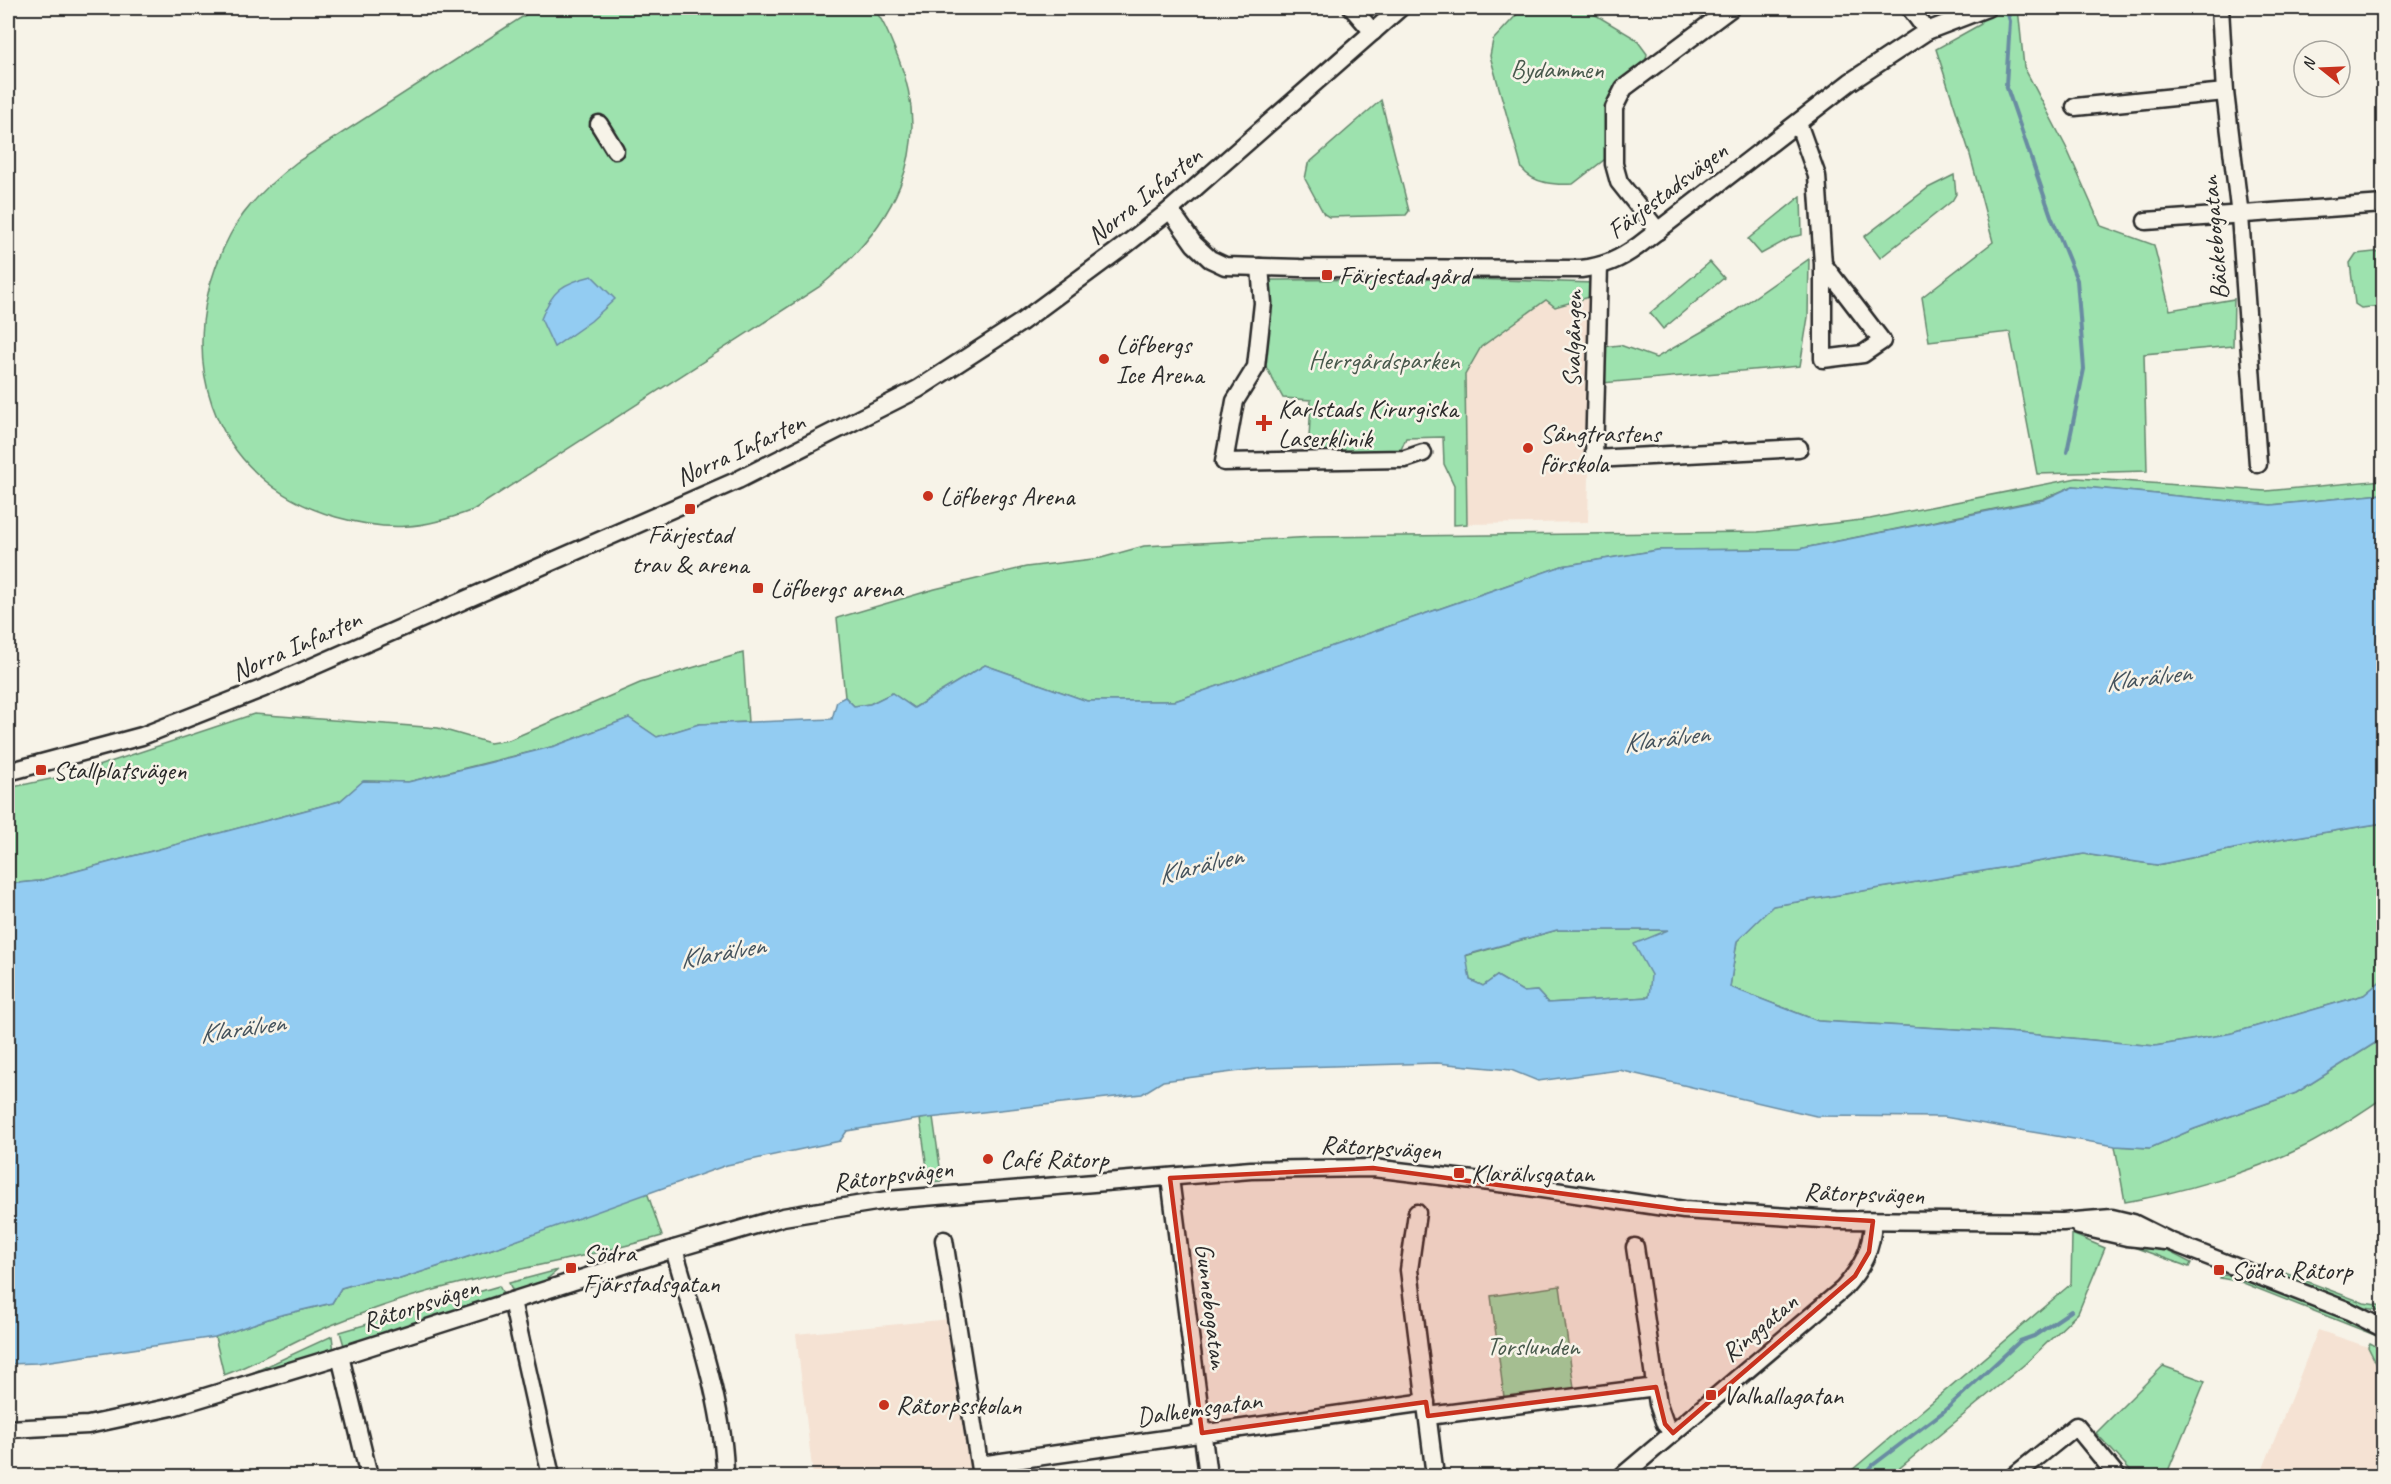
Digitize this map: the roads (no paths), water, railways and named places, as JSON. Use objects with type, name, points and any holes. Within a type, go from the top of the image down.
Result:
[{"type":"street","points":[[1352,8],[1373,32]]},
{"type":"street","name":"Norra Infarten","points":[[8,772],[142,736],[253,693],[774,463],[918,389],[1020,322],[1170,210],[1400,8]]},
{"type":"street","points":[[1658,231],[1619,182],[1614,164],[1614,108],[1624,88],[1731,8]]},
{"type":"street","points":[[1910,8],[1927,31]]},
{"type":"street","name":"Färjestadsvägen","points":[[1170,210],[1194,244],[1210,259],[1225,266],[1581,268],[1599,266],[1620,259],[1850,82],[1927,31],[1985,8]]},
{"type":"street","name":"Bäckebogatan","points":[[2220,8],[2225,92],[2240,216],[2258,464]]},
{"type":"street","points":[[2075,107],[2225,92]]},
{"type":"street","points":[[1797,123],[1817,176],[1822,264],[1823,359],[1863,354],[1882,341],[1822,264]]},
{"type":"street","points":[[599,124],[615,150]]},
{"type":"street","points":[[2146,221],[2384,204]]},
{"type":"street","name":"Svalgången","points":[[1599,266],[1594,459],[1799,448]]},
{"type":"street","points":[[1260,267],[1263,303],[1256,368],[1235,401],[1224,462],[1405,459],[1423,453]]},
{"type":"street","name":"Råtorpsvägen","points":[[8,1429],[88,1425],[161,1410],[783,1217],[832,1208],[940,1195],[1251,1170],[1373,1168],[1515,1185],[1684,1210],[1873,1221],[2063,1222],[2112,1218],[2133,1223],[2169,1241],[2349,1311]]},
{"type":"street","name":"Gunnebogatan","points":[[1170,1178],[1208,1476]]},
{"type":"street","points":[[1417,1213],[1409,1269],[1435,1476]]},
{"type":"street","name":"Ringgatan","points":[[1622,1476],[1843,1289],[1855,1276],[1869,1252],[1873,1221]]},
{"type":"street","points":[[944,1240],[980,1471]]},
{"type":"street","points":[[1635,1247],[1661,1416],[1673,1433]]},
{"type":"street","points":[[674,1249],[710,1380],[725,1460],[725,1476]]},
{"type":"street","points":[[512,1301],[551,1476]]},
{"type":"street","points":[[2349,1311],[2384,1315]]},
{"type":"street","points":[[2349,1311],[2384,1329]]},
{"type":"street","points":[[340,1356],[369,1476]]},
{"type":"street","points":[[1427,1409],[1540,1402],[1656,1387]]},
{"type":"street","name":"Dalhemsgatan","points":[[980,1471],[1202,1433],[1427,1409]]},
{"type":"street","points":[[2014,1476],[2076,1426],[2117,1476]]},
{"type":"water","points":[[592,276],[615,299],[591,321],[554,347],[541,319],[545,309],[560,289]]},
{"type":"water","name":"Klarälven","points":[[2073,486],[2271,505],[2383,494],[2383,823],[2272,841],[2157,865],[2084,854],[1773,906],[1737,941],[1730,987],[1818,1021],[2006,1032],[2155,1046],[2233,1033],[2364,995],[2383,979],[2383,1038],[2296,1093],[2194,1129],[2150,1148],[2115,1146],[1944,1117],[1816,1116],[1619,1070],[1538,1081],[1511,1070],[1437,1063],[1264,1068],[1163,1081],[1142,1094],[920,1119],[847,1131],[840,1141],[727,1165],[501,1246],[400,1279],[372,1279],[341,1288],[332,1303],[277,1316],[215,1337],[37,1363],[8,1364],[8,884],[39,881],[340,801],[363,781],[408,782],[555,746],[629,718],[657,737],[699,724],[832,719],[837,701],[845,697],[854,706],[870,704],[892,693],[914,708],[985,665],[1087,701],[1175,701],[1562,566],[1658,550],[1799,549],[2043,500]],"holes":[[[1557,930],[1668,930],[1634,944],[1651,975],[1649,997],[1548,1003],[1537,991],[1524,992],[1497,976],[1483,986],[1470,980],[1466,955]]]},
{"type":"waterway","points":[[2006,8],[2010,21],[2006,85],[2051,216],[2077,280],[2084,369],[2067,452]]},
{"type":"waterway","points":[[1863,1476],[1873,1465],[1943,1412],[2020,1341],[2034,1336],[2071,1311]]},
{"type":"place","name":"Färjestad gård","points":[[1327,275]]},
{"type":"place","name":"Löfbergs Ice Arena","points":[[1104,359]]},
{"type":"place","name":"Karlstads Kirurgiska Laserklinik","points":[[1264,423]]},
{"type":"place","name":"Sångtrastens förskola","points":[[1528,448]]},
{"type":"place","name":"Löfbergs Arena","points":[[928,496]]},
{"type":"place","name":"Färjestad trav & arena","points":[[690,509]]},
{"type":"place","name":"Löfbergs arena","points":[[758,588]]},
{"type":"place","name":"Stallplatsvägen","points":[[41,770]]},
{"type":"place","name":"Café Råtorp","points":[[988,1159]]},
{"type":"place","name":"Klarälvsgatan","points":[[1459,1173]]},
{"type":"place","name":"Södra Fjärstadsgatan","points":[[571,1268]]},
{"type":"place","name":"Södra Råtorp","points":[[2219,1270]]},
{"type":"place","name":"Valhallagatan","points":[[1711,1395]]},
{"type":"place","name":"Råtorpsskolan","points":[[884,1405]]},
{"type":"park label","name":"Bydammen","points":[[1557,69]]},
{"type":"park label","name":"Herrgårdsparken","points":[[1384,360]]},
{"type":"park label","name":"Torslunden","points":[[1533,1346]]}]
